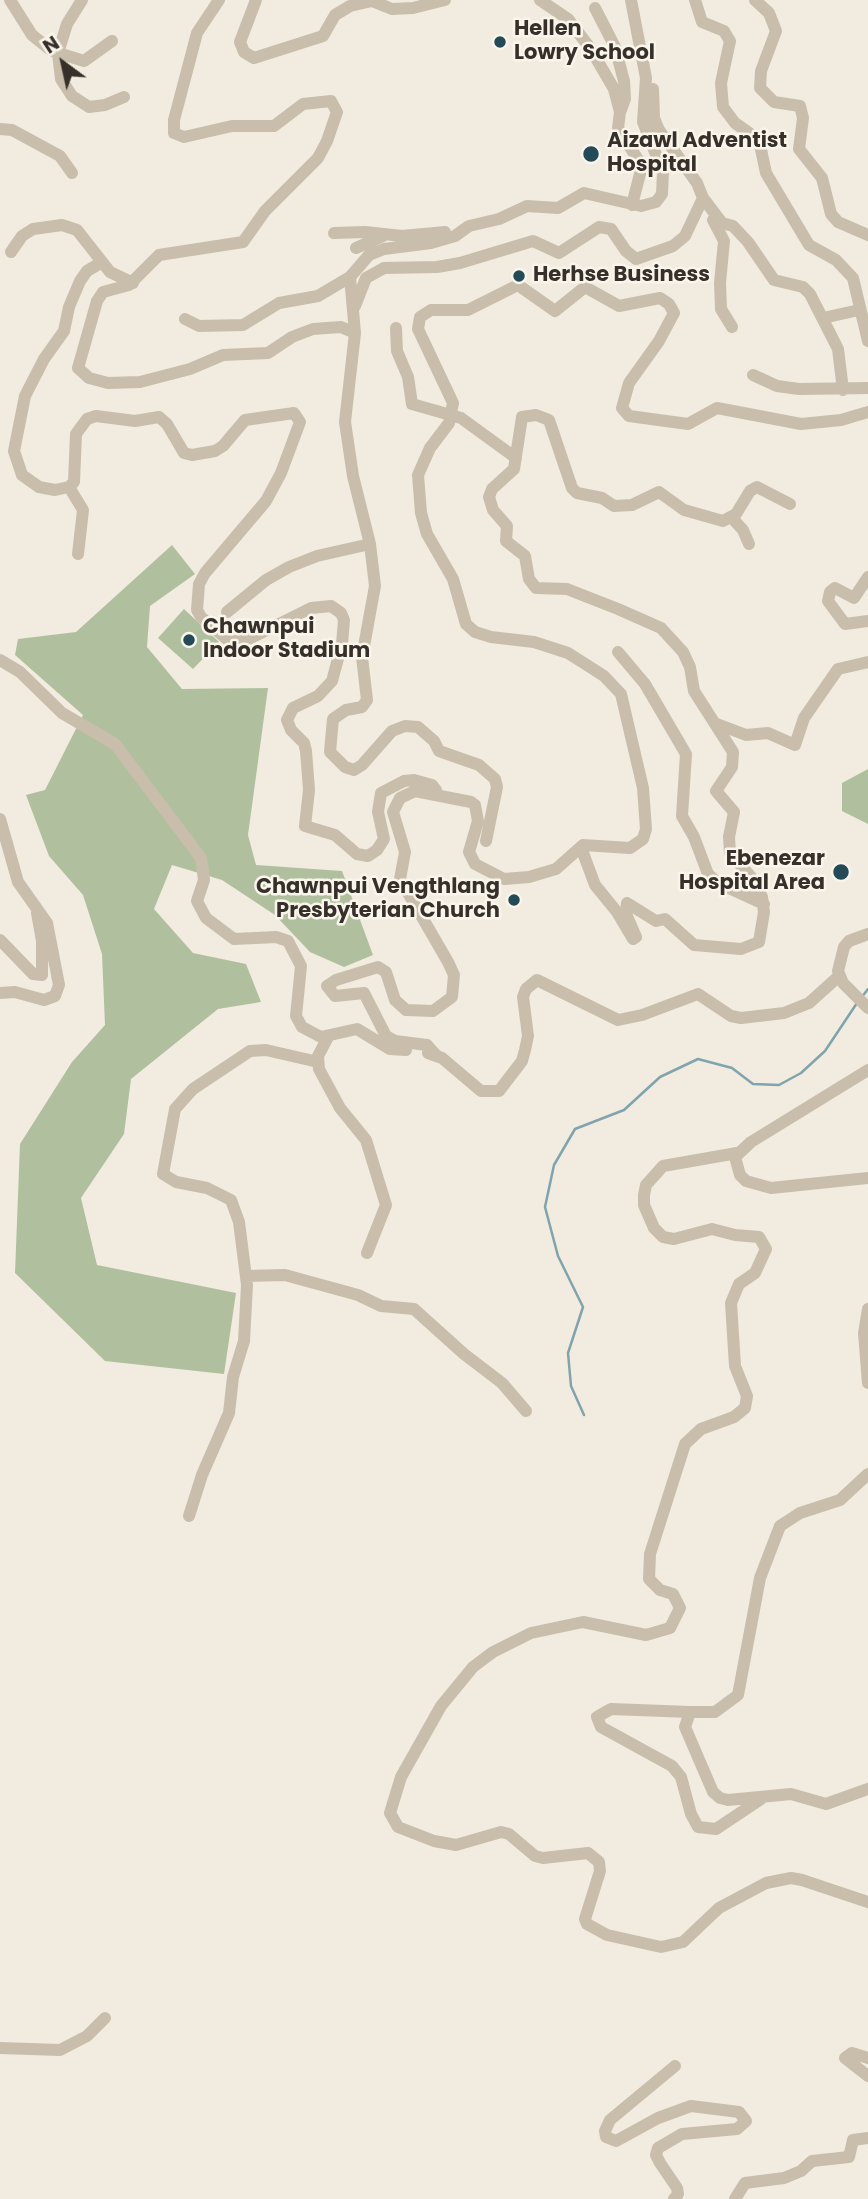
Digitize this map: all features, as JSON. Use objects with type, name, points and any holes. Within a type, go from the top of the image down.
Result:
[{"type":"street","points":[[10,0],[38,41],[58,53],[87,60],[113,41]]},
{"type":"street","points":[[82,0],[67,24],[58,53],[61,79],[79,103],[95,107],[124,97]]},
{"type":"street","points":[[219,0],[197,33],[174,120],[174,133],[184,137],[232,126],[274,126],[296,108],[310,102],[331,101],[337,112],[318,159],[265,211],[243,242],[159,256],[148,264],[133,283],[107,289],[97,301],[79,362],[81,373],[89,379],[108,383],[140,382],[190,369],[223,355],[268,354],[292,337],[313,329],[341,327],[355,333]]},
{"type":"street","points":[[256,0],[240,42],[244,52],[254,58],[323,36],[332,20],[350,6],[372,1],[386,2],[392,9],[413,8],[445,0]]},
{"type":"street","points":[[540,0],[568,19],[590,48],[614,89],[620,112]]},
{"type":"street","points":[[334,233],[437,234],[499,219],[532,205],[558,208],[584,193],[632,205],[649,205],[656,202],[664,187],[663,172],[643,122],[646,78],[631,0]]},
{"type":"street","points":[[695,0],[702,22],[724,31],[730,41],[721,83],[723,107],[735,123],[759,139],[766,173],[809,245],[836,260],[853,278],[868,341]]},
{"type":"street","points":[[755,0],[769,13],[776,31],[761,71],[760,89],[774,102],[800,106],[803,118],[799,149],[822,178],[831,214],[838,222],[868,235]]},
{"type":"street","points":[[595,8],[615,47],[624,81],[625,99],[618,128],[642,166],[632,205]]},
{"type":"street","points":[[644,59],[653,81],[654,118],[666,141],[698,183],[703,198],[722,223],[733,226],[748,242],[774,280],[803,287],[810,294],[839,353],[843,390]]},
{"type":"street","points":[[0,129],[12,130],[60,156],[72,173]]},
{"type":"street","points":[[353,312],[366,278],[384,268],[437,267],[533,241],[559,253],[594,229],[606,226],[630,256],[643,258],[679,241],[703,198]]},
{"type":"street","points":[[696,214],[712,219],[723,236],[725,253],[720,283],[721,309],[732,327]]},
{"type":"street","points":[[11,252],[22,236],[33,229],[62,225],[77,230],[110,272],[133,283]]},
{"type":"street","points":[[185,319],[199,326],[243,325],[279,303],[318,296],[350,277],[361,262],[384,249],[431,243],[455,236],[469,226]]},
{"type":"street","points":[[356,248],[386,234]]},
{"type":"street","points":[[102,262],[80,281],[69,307],[64,331],[29,387],[14,452],[18,469],[31,483],[55,490],[69,487],[74,482],[76,434],[87,419],[96,416],[135,421],[159,417],[167,424],[184,453],[192,456],[215,452],[246,420],[294,413],[300,422],[281,473],[266,501],[205,573],[199,584],[197,610],[201,617],[230,642],[249,639],[311,608],[331,606],[344,620],[342,644],[332,681],[318,696],[293,708],[287,720],[291,730],[304,743],[306,751],[309,790],[305,825],[335,835],[357,854],[368,856],[377,850],[384,839],[378,812],[381,793],[404,781],[414,780],[432,786],[438,793]]},
{"type":"street","points":[[350,277],[355,333],[345,422],[353,476],[370,544],[374,586],[362,668],[367,700],[362,707],[346,710],[333,719],[330,752],[345,768],[354,770],[379,748],[392,731],[405,726],[418,727],[434,741],[439,751],[479,765],[495,779],[497,787],[486,841]]},
{"type":"street","points":[[841,980],[809,1003],[784,1013],[741,1018],[698,994],[642,1015],[618,1020],[537,980],[526,989],[523,997],[528,1036],[522,1061],[499,1091],[481,1091],[427,1045],[395,1041],[386,1036],[364,993],[335,996],[327,986],[335,980],[378,967],[386,972],[395,1000],[406,1010],[433,1011],[452,997],[455,988],[448,962],[400,878],[405,852],[393,812],[394,806],[406,794],[415,791],[438,793],[475,805],[478,821],[469,852],[475,864],[504,880],[529,877],[556,869],[583,845],[630,848],[643,839],[646,829],[643,788],[621,694],[604,676],[568,653],[534,642],[491,638],[475,632],[466,624],[453,579],[427,534],[416,480],[430,448],[452,414],[452,396],[418,329],[420,317],[431,310],[468,310],[518,285],[555,311],[585,288],[618,306],[660,298],[669,304],[674,313],[629,383],[622,408],[629,416],[688,424],[717,408],[801,424],[841,420],[868,412]]},
{"type":"street","points":[[823,318],[859,310]]},
{"type":"street","points":[[396,328],[397,351],[408,377],[412,404],[452,414],[516,458]]},
{"type":"street","points":[[752,375],[777,386],[843,390],[868,388]]},
{"type":"street","points":[[583,845],[582,850],[595,885],[617,912],[633,939],[636,937],[626,914],[627,903],[656,921],[665,919],[694,945],[751,947],[762,937],[764,904],[751,877],[730,853],[729,837],[734,812],[716,791],[732,766],[733,752],[694,691],[688,659],[674,639],[661,628],[567,589],[544,590],[533,586],[525,556],[506,541],[507,526],[489,500],[492,489],[512,471],[523,417],[545,417],[551,424],[568,482],[577,493],[626,507],[659,492],[695,514],[723,521],[732,518],[750,491],[757,487],[790,503]]},
{"type":"street","points":[[69,487],[83,510],[78,554]]},
{"type":"street","points":[[732,518],[743,530],[748,544]]},
{"type":"street","points":[[227,612],[266,580],[289,567],[317,556],[370,544]]},
{"type":"street","points":[[868,577],[854,598],[835,589],[828,596],[829,606],[845,624],[868,621]]},
{"type":"street","points":[[618,652],[645,684],[686,754],[682,816],[694,837],[708,874],[718,883],[764,904]]},
{"type":"street","points":[[0,660],[20,672],[62,713],[115,744],[201,858],[204,880],[197,901],[206,918],[241,941],[276,937],[288,941],[301,966],[296,1016],[310,1033],[328,1037],[357,1029],[390,1049],[436,1055]]},
{"type":"street","points":[[717,724],[746,735],[768,733],[795,746],[804,718],[838,669],[868,662]]},
{"type":"street","points":[[0,819],[14,874],[49,928],[58,992],[44,1000],[15,992],[0,993]]},
{"type":"street","points":[[0,940],[33,974],[42,975],[42,942],[36,907]]},
{"type":"street","points":[[866,1006],[841,980],[839,964],[844,947],[858,936],[868,934]]},
{"type":"street","points":[[328,1037],[317,1056],[318,1062],[333,1098],[366,1140],[384,1196],[386,1211],[367,1253]]},
{"type":"street","points":[[189,1517],[202,1475],[229,1413],[233,1377],[244,1341],[246,1276],[239,1222],[231,1200],[208,1188],[176,1182],[163,1174],[175,1109],[192,1089],[250,1051],[266,1050],[318,1062]]},
{"type":"street","points":[[868,1070],[737,1153],[663,1166],[646,1185],[644,1205],[654,1228],[663,1237],[674,1239],[712,1229],[759,1237],[766,1249],[755,1273],[739,1284],[731,1303],[735,1366],[747,1396],[745,1408],[734,1417],[701,1429],[685,1444],[650,1554],[649,1579],[660,1590],[673,1594],[680,1608],[670,1628],[646,1635],[583,1622],[531,1633],[493,1652],[473,1667],[441,1706],[401,1777],[390,1813],[398,1827],[434,1841],[456,1845],[501,1832],[509,1833],[535,1856],[543,1858],[588,1853],[599,1861],[600,1871],[585,1919],[587,1924],[607,1935],[661,1947],[683,1942],[719,1908],[766,1883],[791,1878],[868,1902]]},
{"type":"street","points":[[737,1153],[735,1163],[740,1175],[746,1181],[771,1188],[868,1178]]},
{"type":"street","points":[[246,1276],[285,1275],[358,1295],[381,1306],[414,1309],[464,1354],[502,1383],[526,1411]]},
{"type":"street","points":[[868,1309],[864,1333],[868,1382]]},
{"type":"street","points":[[768,1795],[716,1829],[698,1827],[691,1814],[681,1777],[672,1766],[601,1727],[597,1717],[611,1709],[715,1712],[738,1695],[761,1578],[780,1526],[800,1513],[841,1500],[868,1474]]},
{"type":"street","points":[[690,1712],[685,1732],[716,1795],[728,1800],[792,1794],[825,1804],[868,1789]]},
{"type":"street","points":[[0,2048],[60,2050],[87,2036],[105,2018]]},
{"type":"street","points":[[868,2058],[852,2053],[845,2058],[868,2076]]},
{"type":"street","points":[[674,2199],[678,2194],[677,2188],[656,2155],[658,2148],[682,2134],[737,2129],[746,2121],[739,2112],[691,2106],[658,2118],[617,2141],[606,2137],[605,2131],[610,2120],[675,2066]]},
{"type":"street","points":[[735,2199],[744,2183],[783,2178],[802,2171],[812,2161],[849,2157],[853,2140],[868,2138]]},
{"type":"green space","points":[[172,545],[195,574],[150,606],[147,647],[182,689],[268,688],[248,835],[256,865],[342,871],[373,955],[344,967],[310,952],[275,915],[222,880],[172,865],[154,909],[193,953],[246,964],[261,1002],[218,1009],[131,1079],[124,1134],[81,1198],[97,1265],[236,1293],[224,1374],[105,1361],[15,1273],[20,1144],[72,1062],[105,1025],[102,954],[83,895],[49,856],[26,795],[45,790],[83,715],[15,655],[18,639],[76,632]]},
{"type":"green space","name":"Chawnpui Indoor Stadium","points":[[184,609],[219,642],[193,669],[158,638]]},
{"type":"green space","points":[[868,769],[868,824],[842,811],[842,783]]},
{"type":"waterway","points":[[861,998],[868,989]]},
{"type":"waterway","points":[[584,1415],[571,1386],[568,1353],[583,1307],[558,1256],[545,1207],[554,1165],[575,1129],[624,1110],[660,1077],[698,1059],[732,1068],[753,1084],[779,1085],[801,1073],[825,1051],[857,1003]]},
{"type":"place","name":"Hellen Lowry School","points":[[500,42]]},
{"type":"place","name":"Aizawl Adventist Hospital","points":[[591,154]]},
{"type":"place","name":"Herhse Business","points":[[519,276]]},
{"type":"place","name":"Chawnpui Indoor Stadium","points":[[189,640]]},
{"type":"place","name":"Ebenezar Hospital Area","points":[[841,872]]},
{"type":"place","name":"Chawnpui Vengthlang Presbyterian Church","points":[[514,900]]}]
